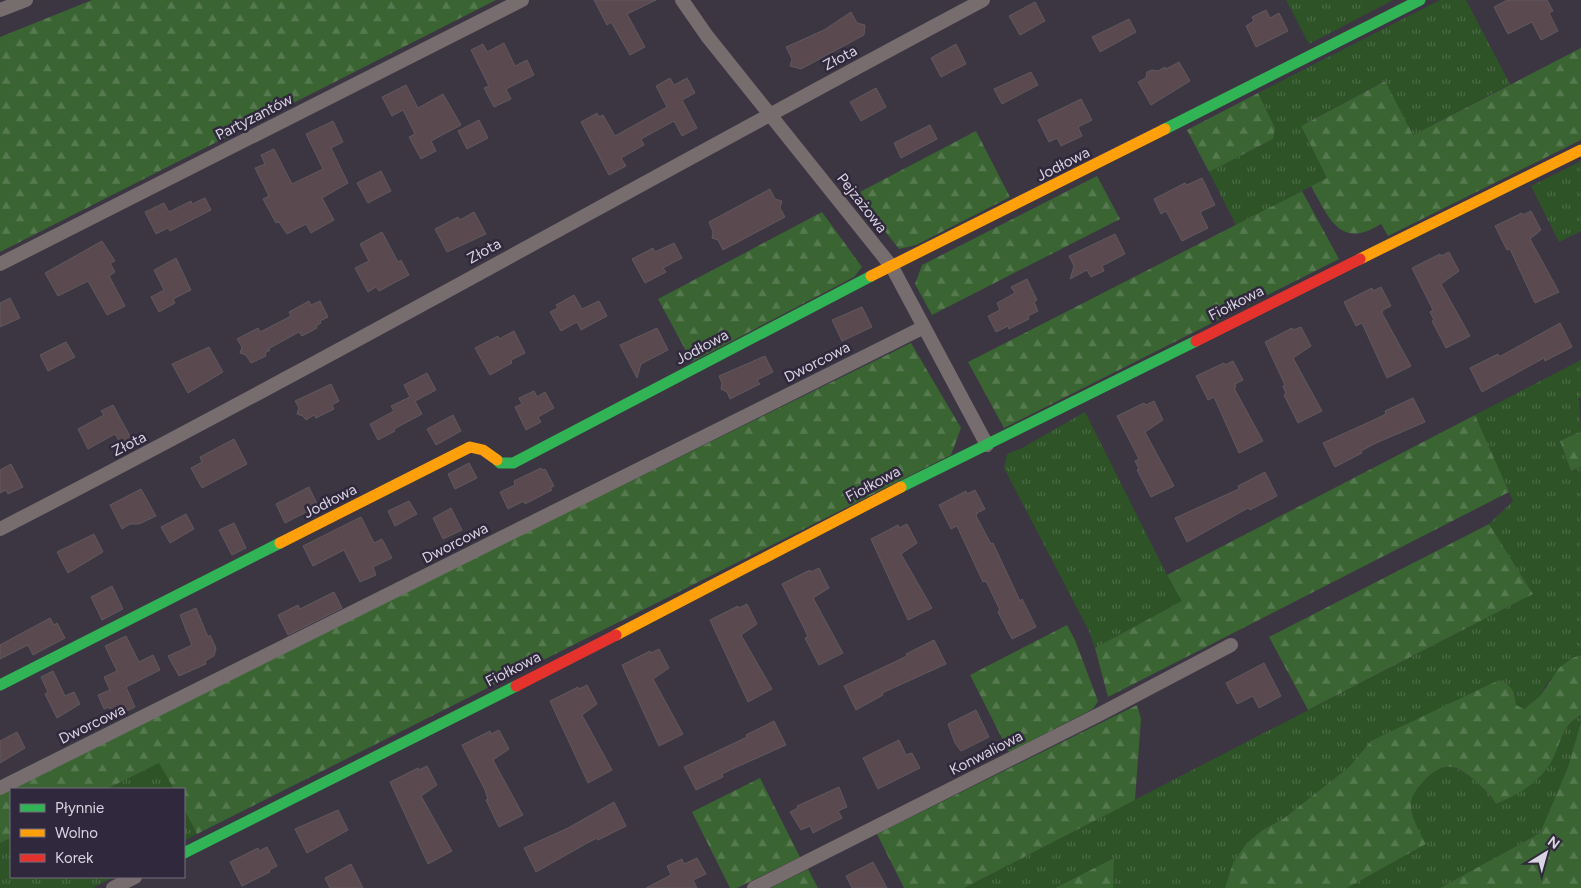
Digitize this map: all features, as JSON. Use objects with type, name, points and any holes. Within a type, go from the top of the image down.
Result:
[{"type":"street","points":[[0,10],[26,0]]},
{"type":"street","name":"Partyzantów","points":[[0,264],[522,0]]},
{"type":"street","name":"Pejzażowa","points":[[682,0],[707,36],[892,267],[987,445]]},
{"type":"street","name":"Złota","points":[[0,529],[171,441],[770,113],[982,0]]},
{"type":"street","name":"Jodłowa","points":[[0,685],[470,446],[483,450],[500,463],[512,463],[854,284],[892,267],[1420,0]]},
{"type":"street","name":"Fiołkowa","points":[[185,852],[662,612],[891,492],[1581,150]]},
{"type":"street","name":"Dworcowa","points":[[0,788],[924,327]]},
{"type":"street","name":"Konwaliowa","points":[[754,888],[1102,713],[1231,645]]},
{"type":"street","points":[[113,888],[133,878]]},
{"type":"green space","points":[[92,0],[496,0],[0,252],[0,37]]},
{"type":"green space","points":[[1286,0],[1393,0],[1309,44]]},
{"type":"green space","points":[[1440,0],[1466,0],[1510,84],[1413,135],[1384,81],[1301,126],[1327,178],[1236,225],[1209,172],[1273,139],[1275,128],[1258,93]]},
{"type":"green space","points":[[1581,48],[1581,140],[1388,236],[1381,224],[1367,231],[1355,234],[1337,227],[1330,219],[1311,186],[1327,178],[1301,126],[1385,81],[1413,135]]},
{"type":"green space","points":[[1258,93],[1275,128],[1273,139],[1209,172],[1187,130]]},
{"type":"green space","points":[[976,131],[1010,197],[916,245],[899,249],[856,194]]},
{"type":"green space","points":[[1581,161],[1581,231],[1559,242],[1531,186]]},
{"type":"green space","points":[[1097,176],[1120,219],[932,315],[915,284],[922,265]]},
{"type":"green space","points":[[1302,191],[1339,259],[1004,428],[968,362]]},
{"type":"green space","points":[[822,212],[862,267],[854,277],[692,362],[658,299]]},
{"type":"green space","points":[[911,343],[961,428],[951,455],[197,834],[185,811],[185,788],[173,788],[159,763],[109,788],[10,788],[10,838],[0,843],[0,792]]},
{"type":"green space","points":[[1581,360],[1581,397],[1579,399],[1581,431],[1560,441],[1571,471],[1581,466],[1581,655],[1572,658],[1547,683],[1540,696],[1524,709],[1516,706],[1515,694],[1371,741],[1349,767],[1283,819],[1264,829],[1233,863],[1225,888],[1113,888],[1114,858],[1055,888],[964,888],[1533,594],[1489,524],[1513,501],[1475,415]]},
{"type":"green space","points":[[1085,412],[1167,575],[1183,601],[1095,648],[1089,631],[1004,468],[1007,454],[1022,448]]},
{"type":"green space","points":[[1475,415],[1509,492],[1108,697],[1095,648],[1182,601],[1167,575]]},
{"type":"green space","points":[[1581,431],[1581,466],[1571,471],[1560,441]]},
{"type":"green space","points":[[1489,524],[1533,594],[1308,710],[1269,637]]},
{"type":"green space","points":[[1067,625],[1075,640],[1098,701],[1093,709],[1009,752],[970,675]]},
{"type":"green space","points":[[1581,655],[1581,715],[1564,732],[1553,759],[1544,773],[1525,789],[1496,804],[1487,792],[1462,771],[1456,768],[1444,767],[1431,774],[1419,786],[1411,801],[1414,820],[1426,844],[1347,888],[1225,888],[1233,863],[1246,844],[1264,829],[1283,819],[1349,767],[1371,741],[1499,680],[1510,687],[1515,696],[1516,705],[1524,709],[1540,696],[1559,668],[1572,658]]},
{"type":"green space","points":[[1137,705],[1141,719],[1135,800],[964,888],[904,888],[877,834]]},
{"type":"green space","points":[[1581,715],[1581,722],[1568,767],[1540,833],[1440,888],[1347,888],[1426,844],[1414,820],[1411,804],[1417,789],[1431,774],[1444,767],[1456,768],[1476,782],[1497,804],[1512,797],[1544,773],[1553,759],[1564,732]]},
{"type":"green space","points":[[1581,722],[1581,888],[1440,888],[1540,833],[1568,767]]},
{"type":"green space","points":[[160,762],[173,788],[109,788]]},
{"type":"green space","points":[[760,778],[800,857],[737,888],[730,888],[692,812]]},
{"type":"green space","points":[[185,811],[197,834],[185,840]]},
{"type":"green space","points":[[10,838],[10,878],[112,878],[93,888],[0,888],[0,843]]},
{"type":"green space","points":[[1114,858],[1113,888],[1055,888]]},
{"type":"green space","points":[[808,869],[818,888],[770,888]]},
{"type":"building","points":[[594,0],[656,0],[627,14],[645,47],[630,55],[611,22],[607,25]]},
{"type":"building","points":[[1507,0],[1547,0],[1553,11],[1549,13],[1558,31],[1541,40],[1532,22],[1508,34],[1494,7]]},
{"type":"building","points":[[1035,2],[1045,21],[1020,35],[1009,16]]},
{"type":"building","points":[[1266,10],[1270,18],[1279,13],[1288,31],[1256,47],[1246,26],[1254,21],[1252,17]]},
{"type":"building","points":[[851,12],[857,23],[865,25],[864,35],[801,69],[790,66],[792,59],[786,47],[824,30]]},
{"type":"building","points":[[1129,19],[1136,32],[1100,52],[1092,37]]},
{"type":"building","points":[[504,43],[515,66],[527,60],[534,75],[506,89],[511,99],[494,107],[484,88],[489,86],[471,50],[483,44],[487,52]]},
{"type":"building","points":[[956,44],[966,64],[941,77],[931,58]]},
{"type":"building","points":[[1179,62],[1190,81],[1151,105],[1138,82],[1146,78],[1147,72],[1152,70],[1158,71],[1165,67],[1166,69]]},
{"type":"building","points":[[1031,72],[1038,85],[1002,104],[994,89]]},
{"type":"building","points":[[670,78],[674,85],[687,78],[695,93],[682,100],[697,128],[682,136],[674,121],[641,139],[644,145],[621,158],[626,166],[609,175],[581,122],[597,113],[599,117],[603,115],[615,136],[667,107],[656,86]]},
{"type":"building","points":[[406,85],[418,108],[443,94],[461,125],[431,141],[436,151],[421,159],[409,137],[415,134],[403,110],[392,116],[382,97]]},
{"type":"building","points":[[876,88],[886,107],[861,121],[850,102]]},
{"type":"building","points":[[1081,99],[1092,120],[1078,127],[1082,136],[1061,146],[1057,138],[1049,142],[1038,120]]},
{"type":"building","points":[[479,120],[488,138],[467,149],[458,131]]},
{"type":"building","points":[[333,121],[343,142],[331,148],[348,183],[322,198],[334,220],[311,233],[306,224],[287,234],[279,222],[276,223],[263,199],[269,196],[255,168],[265,164],[261,155],[274,149],[292,184],[323,169],[306,134]]},
{"type":"building","points":[[930,125],[937,139],[901,158],[894,143]]},
{"type":"building","points":[[381,171],[391,191],[368,203],[357,183]]},
{"type":"building","points":[[1202,178],[1215,205],[1200,212],[1208,228],[1182,241],[1166,211],[1161,214],[1154,199],[1185,183],[1187,185]]},
{"type":"building","points":[[770,189],[775,199],[782,201],[780,208],[785,217],[723,250],[718,240],[712,238],[713,232],[709,222]]},
{"type":"building","points":[[205,198],[211,210],[170,231],[168,228],[156,234],[145,212],[164,203],[169,212],[191,201],[192,204]]},
{"type":"building","points":[[1531,211],[1541,230],[1530,239],[1559,292],[1535,303],[1510,249],[1507,250],[1495,226],[1522,213],[1523,215]]},
{"type":"building","points":[[474,212],[486,234],[447,252],[435,229],[458,217],[460,220]]},
{"type":"building","points":[[382,232],[398,262],[401,260],[409,275],[379,291],[376,287],[368,292],[355,268],[369,261],[360,244]]},
{"type":"building","points":[[1115,234],[1125,254],[1102,266],[1104,271],[1091,277],[1087,270],[1070,279],[1074,266],[1069,256]]},
{"type":"building","points":[[102,241],[115,261],[110,263],[115,272],[109,276],[125,306],[107,315],[88,281],[58,296],[45,273]]},
{"type":"building","points":[[674,243],[682,258],[663,268],[666,272],[645,283],[632,259],[653,248],[655,252]]},
{"type":"building","points":[[1449,252],[1459,271],[1441,284],[1470,336],[1446,348],[1432,321],[1434,320],[1430,312],[1433,310],[1412,268],[1440,254],[1441,256]]},
{"type":"building","points":[[176,258],[191,290],[173,299],[175,303],[159,312],[151,297],[164,290],[154,270]]},
{"type":"building","points":[[1027,279],[1037,300],[1034,302],[1038,311],[1028,316],[1029,319],[1009,329],[1008,326],[996,332],[988,316],[1000,310],[997,303],[1015,293],[1011,287]]},
{"type":"building","points":[[1381,287],[1391,306],[1383,310],[1382,313],[1411,366],[1387,378],[1362,323],[1356,326],[1344,302],[1372,288],[1373,291]]},
{"type":"building","points":[[574,295],[582,309],[599,301],[607,316],[581,330],[577,322],[561,331],[550,312],[558,308],[556,305]]},
{"type":"building","points":[[10,298],[20,318],[0,327],[0,303]]},
{"type":"building","points":[[309,301],[311,305],[320,301],[328,317],[320,321],[321,323],[316,326],[317,328],[302,336],[299,332],[268,349],[270,350],[265,353],[266,356],[251,363],[246,355],[240,353],[242,347],[237,339],[258,328],[260,332],[291,316],[289,312]]},
{"type":"building","points":[[862,307],[872,327],[842,341],[832,320]]},
{"type":"building","points":[[1560,323],[1572,347],[1545,361],[1544,358],[1482,392],[1470,368],[1498,354],[1499,357]]},
{"type":"building","points":[[1301,327],[1311,346],[1293,358],[1322,411],[1298,423],[1284,395],[1286,394],[1283,386],[1285,385],[1265,342],[1292,328],[1293,330]]},
{"type":"building","points":[[657,328],[668,350],[641,364],[637,378],[620,345]]},
{"type":"building","points":[[514,331],[525,353],[511,360],[512,363],[490,375],[475,348],[498,336],[499,339]]},
{"type":"building","points":[[66,342],[75,357],[48,371],[40,355]]},
{"type":"building","points":[[209,347],[223,372],[188,393],[172,364]]},
{"type":"building","points":[[765,356],[773,372],[757,380],[760,384],[730,399],[727,392],[721,389],[722,383],[719,376]]},
{"type":"building","points":[[1233,361],[1243,380],[1235,384],[1236,387],[1234,388],[1263,441],[1239,453],[1214,397],[1208,400],[1196,376],[1224,363],[1225,365]]},
{"type":"building","points":[[427,373],[436,390],[415,401],[422,414],[378,440],[370,424],[394,411],[391,406],[410,397],[404,385]]},
{"type":"building","points":[[331,384],[339,401],[332,405],[334,409],[316,418],[314,415],[306,420],[303,416],[297,414],[299,408],[295,401]]},
{"type":"building","points":[[534,391],[537,397],[545,392],[554,408],[538,417],[541,422],[526,430],[515,407],[522,404],[519,398]]},
{"type":"building","points":[[1413,398],[1425,422],[1376,443],[1361,451],[1362,453],[1335,467],[1323,443],[1386,414],[1385,411]]},
{"type":"building","points":[[1154,401],[1163,420],[1145,432],[1174,486],[1151,497],[1137,470],[1139,469],[1135,461],[1139,459],[1117,416],[1144,403],[1146,405]]},
{"type":"building","points":[[113,405],[132,440],[122,446],[115,434],[88,449],[78,429],[104,415],[101,411]]},
{"type":"building","points":[[453,415],[461,431],[436,445],[427,429]]},
{"type":"building","points":[[234,439],[247,464],[202,488],[191,468],[202,462],[200,457]]},
{"type":"building","points":[[469,463],[477,478],[455,489],[448,474]]},
{"type":"building","points":[[11,464],[23,487],[8,494],[6,490],[0,493],[0,470]]},
{"type":"building","points":[[541,468],[542,470],[545,469],[554,486],[550,488],[552,490],[525,504],[524,501],[508,509],[500,492],[515,485],[514,481]]},
{"type":"building","points":[[1265,472],[1277,496],[1250,510],[1248,508],[1187,542],[1175,518],[1239,489],[1238,486]]},
{"type":"building","points":[[309,487],[318,506],[285,523],[276,504]]},
{"type":"building","points":[[141,489],[156,516],[139,524],[130,524],[122,529],[110,505]]},
{"type":"building","points":[[975,490],[985,509],[977,513],[976,516],[991,544],[993,543],[1020,601],[1022,599],[1036,627],[1012,639],[998,612],[1000,610],[986,581],[983,582],[957,526],[951,529],[939,505],[966,491],[967,494]]},
{"type":"building","points":[[409,501],[417,514],[395,526],[388,511]]},
{"type":"building","points":[[451,508],[462,530],[443,539],[433,518]]},
{"type":"building","points":[[186,514],[194,529],[170,543],[161,527]]},
{"type":"building","points":[[361,517],[374,543],[382,539],[392,558],[373,567],[376,575],[360,582],[344,550],[313,566],[303,546]]},
{"type":"building","points":[[234,523],[246,548],[232,555],[219,530]]},
{"type":"building","points":[[907,524],[917,543],[901,554],[932,608],[908,620],[871,539],[898,525],[899,528]]},
{"type":"building","points":[[94,534],[103,552],[68,573],[57,552]]},
{"type":"building","points":[[819,568],[829,588],[813,598],[843,653],[819,665],[805,638],[808,637],[804,628],[782,584],[810,570],[811,572]]},
{"type":"building","points":[[112,586],[123,609],[102,620],[91,597]]},
{"type":"building","points":[[334,592],[342,608],[288,635],[278,615],[298,605],[300,609]]},
{"type":"building","points":[[747,604],[757,624],[741,635],[772,689],[748,702],[710,620],[738,606],[739,608]]},
{"type":"building","points":[[196,608],[208,637],[210,635],[216,648],[214,656],[205,661],[206,664],[179,676],[168,656],[192,645],[180,615]]},
{"type":"building","points":[[50,618],[54,625],[57,623],[65,638],[33,655],[28,645],[0,659],[0,645]]},
{"type":"building","points":[[126,636],[139,662],[153,655],[160,670],[126,687],[135,707],[114,717],[109,707],[104,709],[98,695],[110,690],[104,677],[117,671],[105,646]]},
{"type":"building","points":[[934,640],[946,664],[882,693],[883,695],[856,710],[844,686],[907,656],[906,654]]},
{"type":"building","points":[[659,649],[669,668],[653,679],[683,734],[659,746],[622,665],[650,651],[651,653]]},
{"type":"building","points":[[1264,663],[1281,696],[1259,708],[1253,696],[1237,704],[1226,683]]},
{"type":"building","points":[[53,671],[65,696],[74,692],[80,704],[57,718],[45,694],[48,692],[41,677]]},
{"type":"building","points":[[587,685],[597,704],[582,715],[612,770],[588,783],[550,701],[578,687],[579,689]]},
{"type":"building","points":[[976,710],[989,737],[961,751],[955,743],[948,724]]},
{"type":"building","points":[[774,721],[786,745],[722,774],[723,777],[696,790],[684,767],[747,737],[746,735]]},
{"type":"building","points":[[499,730],[509,749],[493,760],[523,815],[499,827],[486,800],[488,799],[485,790],[462,745],[490,731],[491,734]]},
{"type":"building","points":[[17,732],[25,748],[0,763],[0,741]]},
{"type":"building","points":[[899,740],[906,755],[912,753],[920,768],[878,789],[863,758]]},
{"type":"building","points":[[427,766],[437,785],[421,796],[452,851],[428,864],[390,782],[418,768],[419,770]]},
{"type":"building","points":[[839,787],[847,807],[838,811],[842,818],[813,833],[810,826],[801,830],[790,812],[798,808],[797,806]]},
{"type":"building","points":[[614,802],[626,826],[598,840],[597,838],[589,842],[536,872],[524,848],[568,828]]},
{"type":"building","points":[[338,810],[348,830],[307,853],[295,829]]},
{"type":"building","points":[[267,847],[277,866],[269,870],[270,872],[242,886],[230,862],[258,848],[259,851]]},
{"type":"building","points":[[697,858],[706,874],[693,880],[697,888],[646,888],[671,875],[667,866],[682,859],[684,864]]},
{"type":"building","points":[[873,862],[887,888],[852,888],[846,876]]},
{"type":"building","points":[[351,864],[363,888],[330,888],[325,878]]},
{"type":"traffic: fast","points":[[1165,129],[1420,0]]},
{"type":"traffic: fast","points":[[497,460],[500,463],[513,463],[871,276]]},
{"type":"traffic: fast","points":[[901,487],[1196,341]]},
{"type":"traffic: fast","points":[[0,685],[280,543]]},
{"type":"traffic: fast","points":[[185,852],[516,686]]},
{"type":"traffic: slow","points":[[871,276],[1165,129]]},
{"type":"traffic: slow","points":[[1360,259],[1581,150]]},
{"type":"traffic: slow","points":[[280,543],[470,447],[483,450],[497,460]]},
{"type":"traffic: slow","points":[[616,635],[901,487]]},
{"type":"traffic: jam","points":[[1196,341],[1360,259]]},
{"type":"traffic: jam","points":[[516,686],[616,635]]}]
